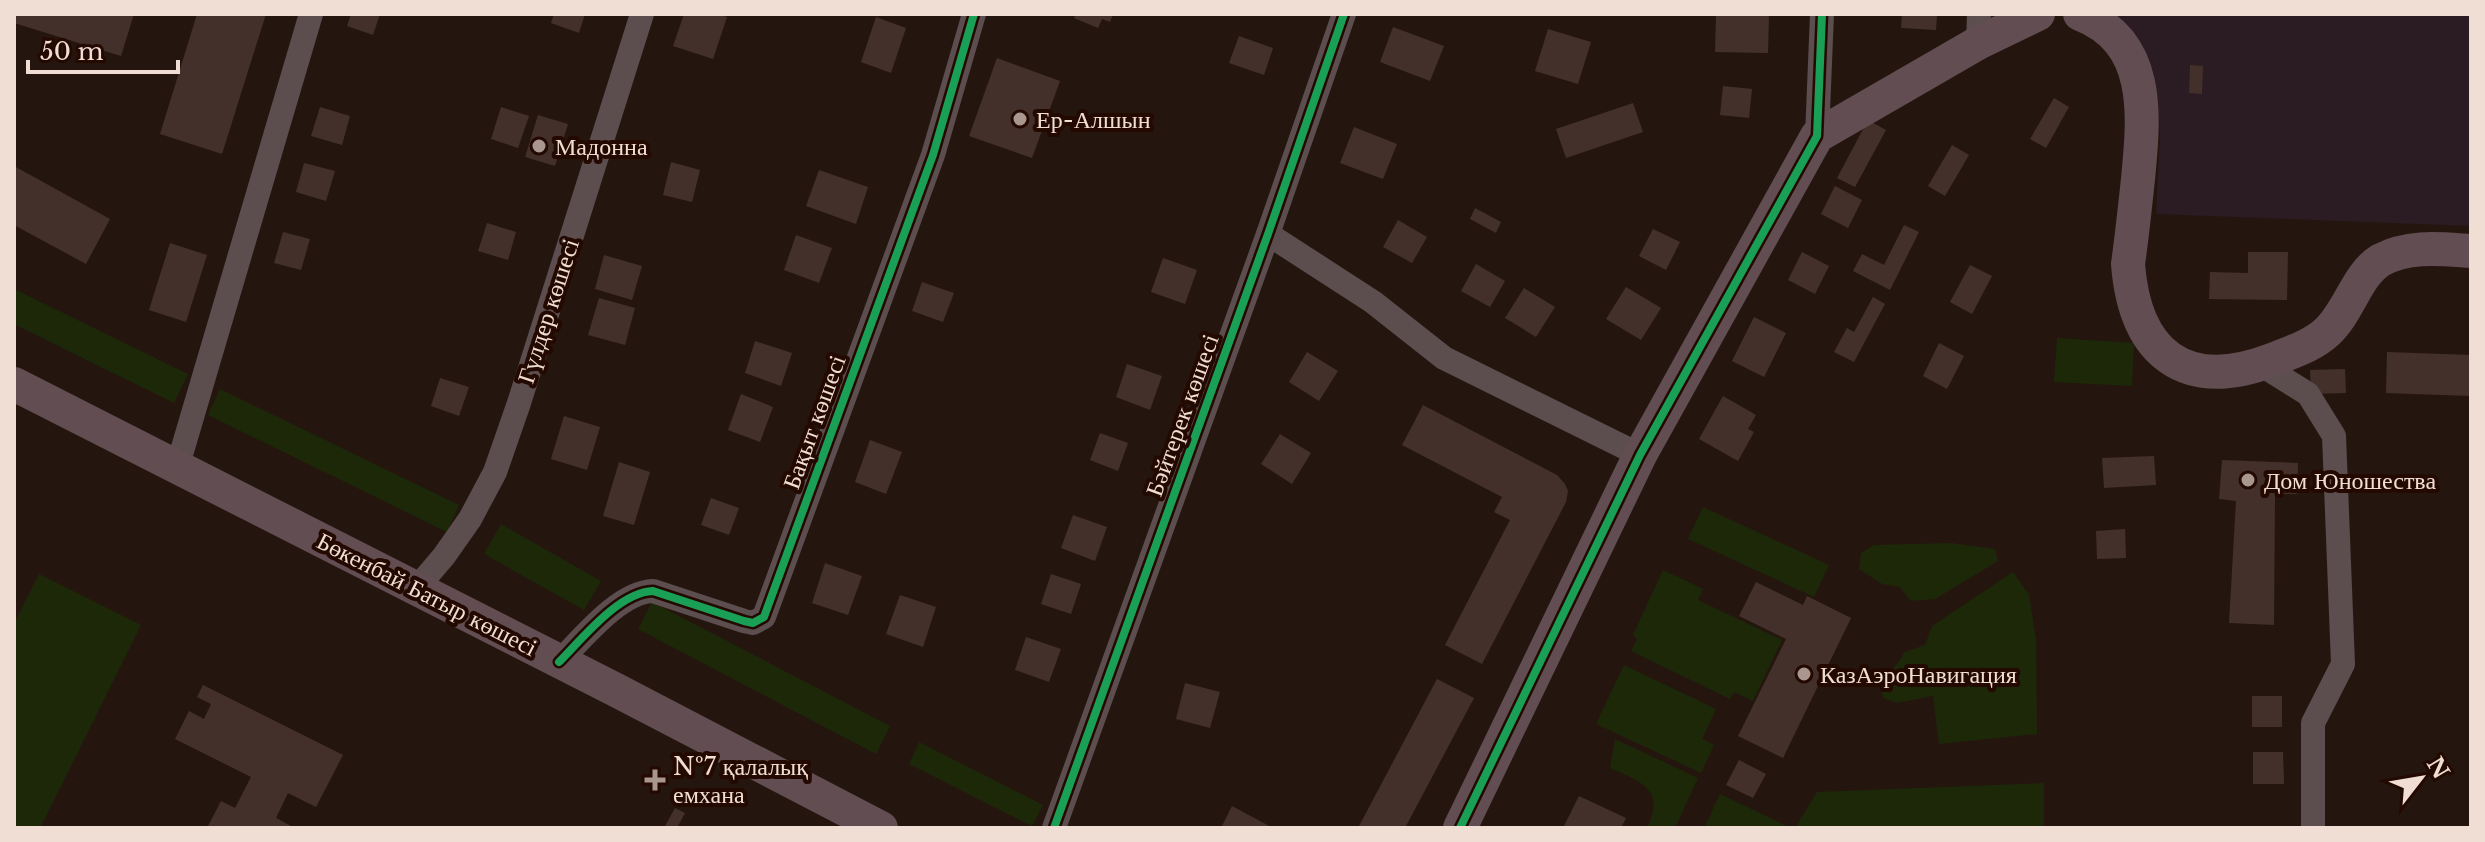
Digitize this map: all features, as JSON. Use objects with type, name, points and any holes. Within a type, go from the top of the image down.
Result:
[{"type":"street","points":[[177,468],[311,14]]},
{"type":"street","name":"Гүлдер көшесі","points":[[416,589],[470,519],[495,472],[642,14]]},
{"type":"street","name":"Бақыт көшесі","points":[[559,662],[622,602],[643,592],[653,591],[753,623],[764,617],[933,155],[974,14]]},
{"type":"street","name":"Бәйтерек көшесі","points":[[1054,828],[1344,14]]},
{"type":"street","points":[[1460,828],[1640,455],[1817,136],[1822,14]]},
{"type":"street","points":[[1817,136],[1978,28],[2038,14]]},
{"type":"street","points":[[2080,14],[2120,40],[2140,86],[2142,138],[2128,264],[2133,304],[2152,343],[2166,357],[2198,370],[2219,371],[2260,364],[2309,344],[2329,331],[2346,311],[2372,266],[2384,259],[2402,251],[2421,248],[2471,251]]},
{"type":"street","points":[[1268,234],[1373,302],[1444,358],[1640,455]]},
{"type":"street","points":[[2260,364],[2308,394],[2334,436],[2343,664],[2313,723],[2313,828]]},
{"type":"street","name":"Бөкенбай Батыр көшесі","points":[[14,384],[881,828]]},
{"type":"shaded area","points":[[2099,14],[2471,14],[2471,226],[2156,214],[2160,135],[2158,100],[2152,77]]},
{"type":"green space","points":[[14,289],[188,374],[174,403],[14,324]]},
{"type":"green space","points":[[2057,338],[2134,343],[2132,386],[2054,382]]},
{"type":"green space","points":[[220,389],[459,505],[447,532],[208,415]]},
{"type":"green space","points":[[1703,507],[1829,565],[1814,597],[1688,539]]},
{"type":"green space","points":[[501,524],[601,581],[584,610],[484,554]]},
{"type":"green space","points":[[1951,543],[1995,549],[1998,561],[1935,599],[1911,601],[1900,587],[1882,584],[1859,569],[1861,553],[1874,545]]},
{"type":"green space","points":[[1663,570],[1703,589],[1698,600],[1782,640],[1753,701],[1734,692],[1730,699],[1631,651],[1637,639],[1633,635]]},
{"type":"green space","points":[[2013,572],[2029,595],[2036,639],[2037,734],[1939,744],[1933,696],[1897,703],[1883,698],[1881,687],[1905,652],[1925,645],[1932,626]]},
{"type":"green space","points":[[39,574],[141,625],[40,828],[14,828],[14,624]]},
{"type":"green space","points":[[652,602],[890,726],[876,754],[638,629]]},
{"type":"green space","points":[[1624,665],[1716,709],[1702,739],[1714,745],[1701,773],[1596,724]]},
{"type":"green space","points":[[1615,739],[1698,778],[1675,828],[1647,828],[1654,804],[1652,796],[1640,783],[1610,768]]},
{"type":"green space","points":[[919,742],[1043,805],[1032,826],[909,764]]},
{"type":"green space","points":[[2044,783],[2044,828],[1795,828],[1817,792]]},
{"type":"green space","points":[[1720,794],[1791,828],[1704,828]]},
{"type":"building","points":[[14,14],[134,14],[121,56],[14,23]]},
{"type":"building","points":[[197,14],[266,14],[222,154],[160,134]]},
{"type":"building","points":[[351,14],[380,14],[373,35],[347,26]]},
{"type":"building","points":[[554,14],[585,14],[579,33],[551,23]]},
{"type":"building","points":[[684,14],[727,17],[713,59],[673,46]]},
{"type":"building","points":[[1076,14],[1113,14],[1110,22],[1102,19],[1098,28],[1074,18]]},
{"type":"building","points":[[1716,14],[1769,14],[1768,53],[1715,52]]},
{"type":"building","points":[[1902,14],[1937,14],[1936,30],[1901,28]]},
{"type":"building","points":[[876,17],[906,28],[891,73],[861,62]]},
{"type":"building","points":[[1393,27],[1444,46],[1430,81],[1380,62]]},
{"type":"building","points":[[1548,29],[1591,42],[1578,84],[1535,71]]},
{"type":"building","points":[[1239,36],[1273,48],[1264,75],[1229,63]]},
{"type":"building","points":[[997,58],[1060,81],[1032,158],[969,136]]},
{"type":"building","points":[[2190,65],[2203,66],[2202,94],[2189,93]]},
{"type":"building","points":[[1723,86],[1752,89],[1749,118],[1720,115]]},
{"type":"building","points":[[2054,98],[2069,107],[2046,148],[2030,139]]},
{"type":"building","points":[[1633,103],[1643,132],[1566,158],[1556,129]]},
{"type":"building","points":[[320,107],[350,116],[342,145],[311,136]]},
{"type":"building","points":[[501,107],[529,116],[518,148],[491,139]]},
{"type":"building","points":[[538,115],[568,124],[555,166],[525,157]]},
{"type":"building","points":[[1868,120],[1886,130],[1855,187],[1837,178]]},
{"type":"building","points":[[1354,127],[1397,144],[1383,179],[1340,163]]},
{"type":"building","points":[[1952,145],[1969,155],[1945,196],[1928,186]]},
{"type":"building","points":[[671,162],[700,170],[692,202],[663,195]]},
{"type":"building","points":[[304,163],[335,171],[326,201],[296,192]]},
{"type":"building","points":[[14,166],[110,219],[86,264],[14,225]]},
{"type":"building","points":[[819,170],[868,187],[856,224],[806,206]]},
{"type":"building","points":[[1835,186],[1862,200],[1848,228],[1821,214]]},
{"type":"building","points":[[1475,208],[1501,222],[1496,233],[1470,219]]},
{"type":"building","points":[[1398,220],[1427,237],[1412,263],[1383,247]]},
{"type":"building","points":[[487,223],[516,232],[508,260],[478,251]]},
{"type":"building","points":[[1904,225],[1919,232],[1890,290],[1853,271],[1862,254],[1884,265]]},
{"type":"building","points":[[1653,229],[1680,242],[1666,270],[1639,256]]},
{"type":"building","points":[[283,232],[310,239],[301,270],[274,263]]},
{"type":"building","points":[[796,235],[832,248],[819,283],[784,270]]},
{"type":"building","points":[[170,243],[207,255],[186,322],[149,310]]},
{"type":"building","points":[[1802,252],[1829,266],[1815,294],[1788,280]]},
{"type":"building","points":[[2248,252],[2288,252],[2287,300],[2209,299],[2210,272],[2248,273]]},
{"type":"building","points":[[604,255],[642,266],[632,300],[595,289]]},
{"type":"building","points":[[1163,258],[1197,270],[1185,304],[1151,292]]},
{"type":"building","points":[[1476,264],[1505,281],[1490,307],[1461,291]]},
{"type":"building","points":[[1970,265],[1992,276],[1972,314],[1950,302]]},
{"type":"building","points":[[922,282],[954,293],[943,322],[912,311]]},
{"type":"building","points":[[1626,287],[1661,308],[1641,340],[1606,319]]},
{"type":"building","points":[[1524,288],[1555,307],[1536,337],[1505,318]]},
{"type":"building","points":[[1873,297],[1885,304],[1854,362],[1834,352],[1847,328],[1854,332]]},
{"type":"building","points":[[599,298],[635,308],[625,345],[588,335]]},
{"type":"building","points":[[1754,317],[1786,333],[1764,377],[1732,361]]},
{"type":"building","points":[[755,341],[792,353],[781,386],[745,373]]},
{"type":"building","points":[[1939,343],[1964,356],[1947,389],[1923,376]]},
{"type":"building","points":[[1307,352],[1338,371],[1319,401],[1289,382]]},
{"type":"building","points":[[2387,352],[2471,355],[2471,396],[2386,393]]},
{"type":"building","points":[[1127,364],[1162,376],[1150,410],[1116,397]]},
{"type":"building","points":[[2345,369],[2346,393],[2311,394],[2310,370]]},
{"type":"building","points":[[440,378],[469,387],[459,416],[431,406]]},
{"type":"building","points":[[741,394],[773,407],[760,442],[728,430]]},
{"type":"building","points":[[1723,396],[1756,415],[1748,429],[1754,432],[1738,461],[1699,439]]},
{"type":"building","points":[[1423,405],[1557,475],[1568,491],[1566,502],[1482,664],[1445,645],[1510,520],[1494,512],[1502,497],[1402,445]]},
{"type":"building","points":[[564,416],[600,427],[587,470],[551,459]]},
{"type":"building","points":[[1100,433],[1128,443],[1118,471],[1090,460]]},
{"type":"building","points":[[1280,434],[1311,453],[1292,484],[1261,464]]},
{"type":"building","points":[[870,440],[902,452],[886,494],[855,482]]},
{"type":"building","points":[[2154,456],[2156,485],[2104,488],[2102,458]]},
{"type":"building","points":[[2222,460],[2298,463],[2297,494],[2275,494],[2274,625],[2229,623],[2236,501],[2219,499]]},
{"type":"building","points":[[619,462],[650,472],[634,525],[603,516]]},
{"type":"building","points":[[711,498],[739,508],[729,535],[701,525]]},
{"type":"building","points":[[1073,515],[1107,527],[1095,561],[1061,548]]},
{"type":"building","points":[[2125,529],[2126,558],[2097,559],[2096,531]]},
{"type":"building","points":[[825,563],[862,576],[848,615],[812,603]]},
{"type":"building","points":[[1051,574],[1081,584],[1071,614],[1041,604]]},
{"type":"building","points":[[1756,582],[1803,605],[1807,596],[1851,618],[1783,758],[1738,736],[1786,639],[1739,616]]},
{"type":"building","points":[[900,595],[936,607],[923,647],[886,634]]},
{"type":"building","points":[[1026,637],[1061,649],[1049,682],[1015,670]]},
{"type":"building","points":[[1437,679],[1474,698],[1405,828],[1358,828]]},
{"type":"building","points":[[1185,683],[1220,692],[1210,728],[1176,719]]},
{"type":"building","points":[[203,685],[343,755],[316,807],[288,793],[276,818],[295,828],[207,828],[221,801],[235,808],[251,777],[175,739],[189,711],[204,719],[211,704],[197,697]]},
{"type":"building","points":[[2252,696],[2282,696],[2282,727],[2252,727]]},
{"type":"building","points":[[2253,752],[2283,752],[2284,784],[2253,784]]},
{"type":"building","points":[[1739,760],[1766,774],[1753,798],[1726,785]]},
{"type":"building","points":[[1579,796],[1626,818],[1621,828],[1563,828]]},
{"type":"building","points":[[1232,806],[1273,828],[1221,828]]},
{"type":"building","points":[[675,808],[685,813],[677,828],[664,828]]},
{"type":"cycle path","points":[[559,662],[602,618],[640,593],[653,591],[753,623],[764,617],[933,155],[974,14]]},
{"type":"cycle path","points":[[1054,828],[1344,14]]},
{"type":"cycle path","points":[[1460,828],[1640,455],[1817,136],[1822,14]]},
{"type":"place","name":"Ер-Алшын","points":[[1020,119]]},
{"type":"place","name":"Мадонна","points":[[539,146]]},
{"type":"place","name":"Дом Юношества","points":[[2248,480]]},
{"type":"place","name":"КазАэроНавигация","points":[[1804,674]]},
{"type":"place","name":"№7 қалалық емхана","points":[[655,780]]}]
